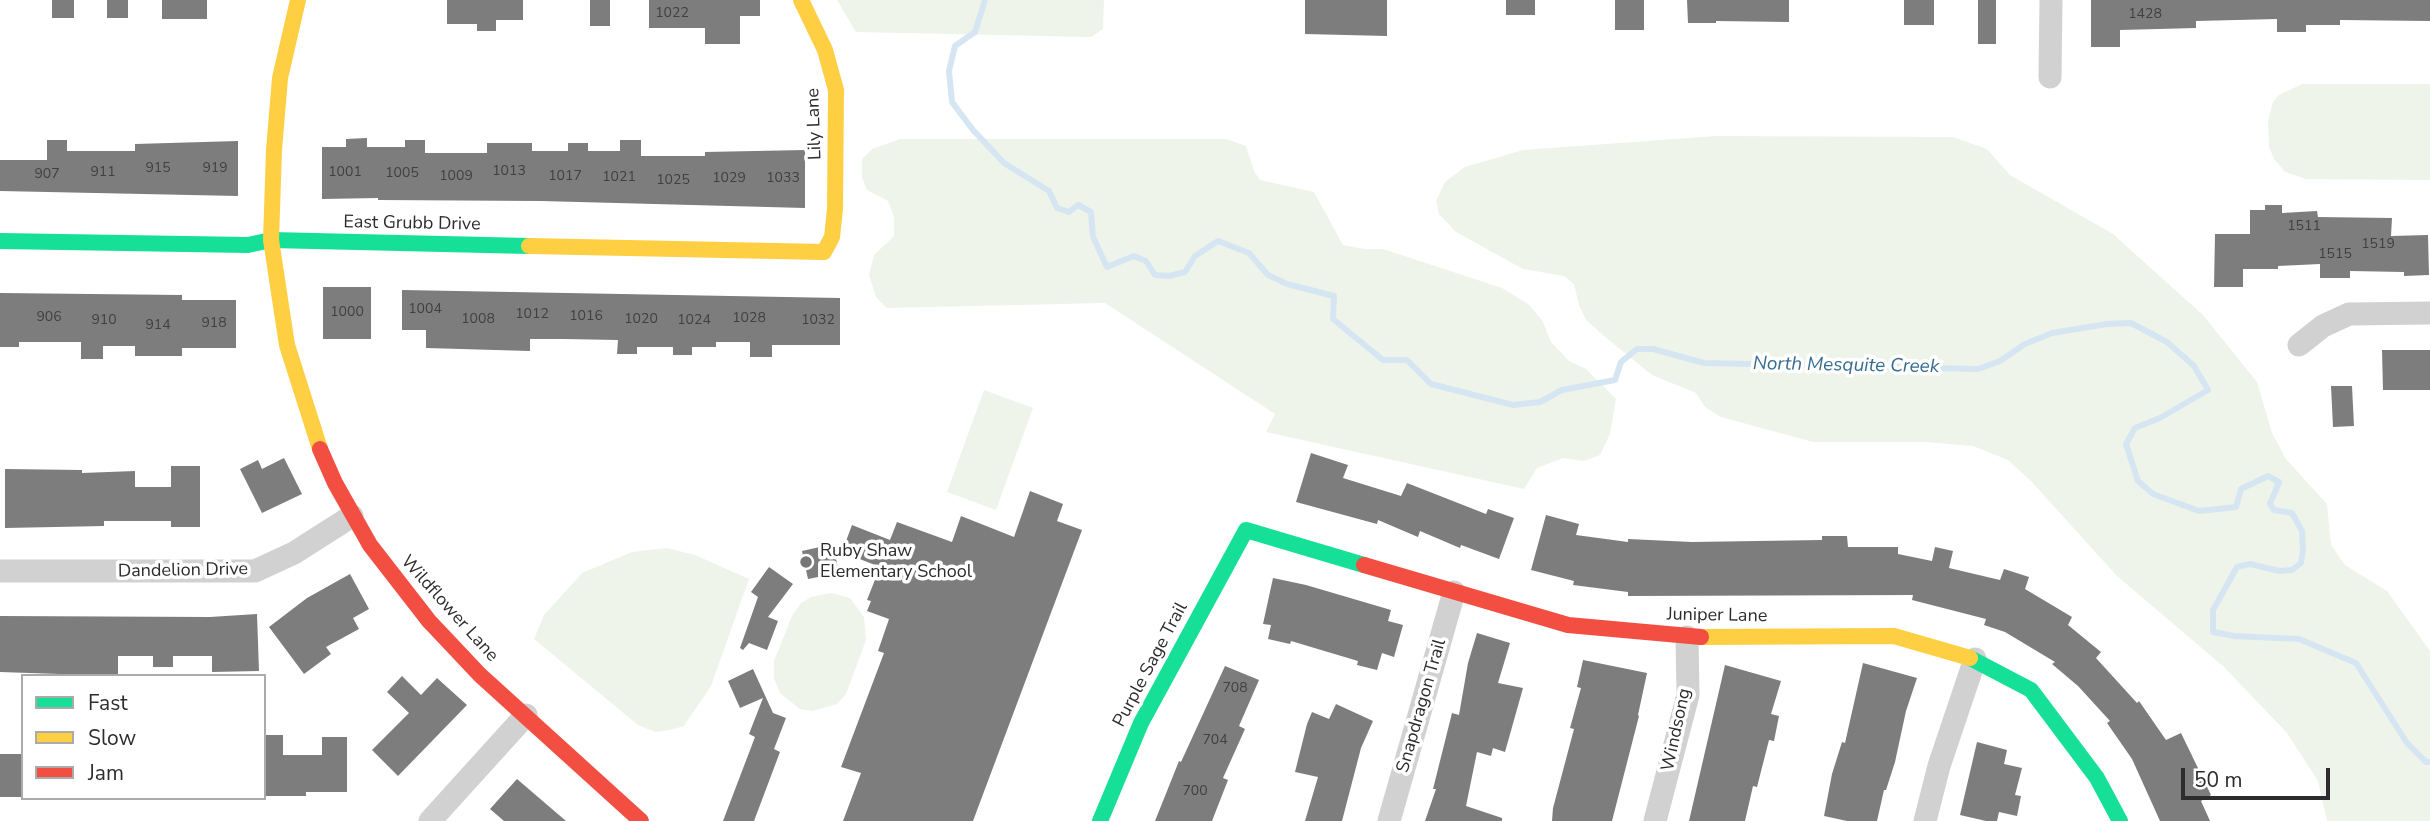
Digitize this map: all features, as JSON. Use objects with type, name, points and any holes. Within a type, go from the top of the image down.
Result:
[{"type":"street","name":"Wildflower Lane","points":[[298,0],[280,78],[271,240],[281,310],[295,376],[321,452],[352,516],[390,573],[429,621],[480,675],[641,821]]},
{"type":"street","name":"Lily Lane","points":[[801,0],[825,50],[836,90],[835,209],[832,237],[824,252]]},
{"type":"street","points":[[2050,77],[2051,0]]},
{"type":"street","name":"East Grubb Drive","points":[[0,241],[248,245],[271,240],[824,252]]},
{"type":"street","points":[[2299,345],[2323,326],[2348,314],[2430,313]]},
{"type":"street","name":"Dandelion Drive","points":[[0,571],[255,571],[294,553],[352,516]]},
{"type":"street","name":"Juniper Lane","points":[[1246,530],[1568,625],[1687,637],[1894,636],[1975,659],[2031,690],[2097,778],[2120,821]]},
{"type":"street","name":"Purple Sage Trail","points":[[1100,821],[1141,723],[1246,530]]},
{"type":"street","name":"Snapdragon Trail","points":[[1389,821],[1454,592]]},
{"type":"street","name":"Windsong","points":[[1655,821],[1688,695],[1687,637]]},
{"type":"street","points":[[1925,821],[1975,659]]},
{"type":"street","points":[[430,821],[526,715]]},
{"type":"shaded area","points":[[837,0],[1104,0],[1103,29],[1091,37],[856,32]]},
{"type":"shaded area","points":[[2302,84],[2430,84],[2430,180],[2306,179],[2285,172],[2274,159],[2269,147],[2268,121],[2273,102],[2279,95]]},
{"type":"shaded area","points":[[1716,136],[1953,137],[1987,149],[2010,175],[2113,234],[2203,315],[2257,382],[2272,433],[2286,459],[2327,504],[2331,545],[2345,565],[2387,591],[2430,651],[2430,821],[2327,821],[2318,781],[2287,733],[2224,667],[2117,576],[2031,481],[2008,460],[1973,446],[1926,442],[1813,442],[1721,417],[1705,407],[1696,393],[1652,375],[1586,320],[1574,284],[1564,276],[1523,269],[1456,232],[1439,214],[1436,201],[1445,182],[1465,167],[1523,150]]},
{"type":"shaded area","points":[[900,139],[1226,139],[1246,146],[1254,171],[1260,180],[1314,192],[1343,245],[1383,249],[1502,288],[1528,304],[1542,320],[1551,342],[1569,361],[1586,369],[1616,399],[1610,434],[1600,455],[1584,461],[1563,458],[1537,468],[1524,489],[1266,432],[1275,414],[1105,303],[887,308],[876,297],[869,275],[874,255],[894,236],[894,217],[888,201],[867,190],[862,178],[862,159],[872,149]]},
{"type":"shaded area","points":[[984,390],[1033,408],[996,510],[947,492]]},
{"type":"shaded area","points":[[667,548],[695,555],[749,579],[711,686],[684,726],[655,732],[638,725],[534,639],[544,615],[582,573],[632,552]]},
{"type":"shaded area","points":[[831,593],[850,598],[864,617],[866,640],[846,694],[837,704],[813,711],[800,709],[780,693],[774,678],[774,661],[792,616],[801,603],[811,597]]},
{"type":"building","points":[[52,0],[74,0],[74,18],[52,18]]},
{"type":"building","points":[[107,0],[128,0],[128,18],[107,18]]},
{"type":"building","points":[[162,0],[207,0],[207,19],[162,19]]},
{"type":"building","points":[[447,0],[523,0],[523,20],[496,20],[496,31],[477,31],[477,24],[447,24]]},
{"type":"building","points":[[590,0],[610,0],[610,26],[590,26]]},
{"type":"building","points":[[649,0],[760,0],[760,16],[740,16],[740,44],[705,44],[705,28],[649,28]]},
{"type":"building","points":[[1305,0],[1387,0],[1387,36],[1305,34]]},
{"type":"building","points":[[1506,0],[1535,0],[1535,15],[1506,15]]},
{"type":"building","points":[[1615,0],[1644,0],[1644,30],[1615,30]]},
{"type":"building","points":[[1687,0],[1789,0],[1789,22],[1688,23]]},
{"type":"building","points":[[1904,0],[1934,0],[1934,25],[1904,25]]},
{"type":"building","points":[[1978,0],[1996,0],[1996,44],[1978,44]]},
{"type":"building","points":[[2091,0],[2430,0],[2430,21],[2340,20],[2340,25],[2306,25],[2306,32],[2277,32],[2277,19],[2196,21],[2196,28],[2120,30],[2120,47],[2091,47]]},
{"type":"building","points":[[367,138],[367,147],[405,147],[405,140],[425,140],[425,153],[487,153],[487,143],[532,143],[532,151],[568,151],[568,143],[588,143],[588,151],[620,151],[620,140],[641,140],[641,156],[705,156],[705,152],[805,150],[805,208],[322,199],[322,147],[346,147],[346,139]]},
{"type":"building","points":[[47,140],[67,140],[67,151],[135,151],[135,144],[238,141],[238,196],[0,191],[0,160],[47,160]]},
{"type":"building","points":[[2265,205],[2282,205],[2282,213],[2317,211],[2318,217],[2392,218],[2391,236],[2428,235],[2429,275],[2404,276],[2404,272],[2350,271],[2350,278],[2320,278],[2320,264],[2278,266],[2278,269],[2243,269],[2243,287],[2214,287],[2215,234],[2250,234],[2250,210],[2265,210]]},
{"type":"building","points":[[323,287],[371,287],[371,339],[323,339]]},
{"type":"building","points":[[402,290],[840,298],[840,345],[772,345],[772,357],[750,357],[750,342],[716,342],[716,347],[692,347],[692,355],[673,355],[673,347],[637,347],[637,354],[617,354],[618,340],[530,339],[530,351],[426,348],[426,330],[402,330]]},
{"type":"building","points":[[0,293],[182,295],[182,300],[236,300],[236,348],[182,348],[182,356],[135,356],[135,346],[103,346],[103,359],[81,359],[81,342],[19,342],[19,347],[0,347]]},
{"type":"building","points":[[2382,350],[2430,350],[2430,390],[2383,390]]},
{"type":"building","points":[[2331,386],[2352,386],[2354,426],[2333,427]]},
{"type":"building","points":[[1311,453],[1348,465],[1343,478],[1401,496],[1407,483],[1486,514],[1488,509],[1514,518],[1499,559],[1461,545],[1460,548],[1420,531],[1418,537],[1378,520],[1377,524],[1296,502]]},
{"type":"building","points":[[284,458],[302,494],[262,513],[240,469],[258,460],[262,469]]},
{"type":"building","points":[[171,466],[200,466],[200,527],[171,527],[171,521],[104,521],[104,526],[5,528],[5,469],[82,470],[82,473],[135,471],[135,487],[171,487]]},
{"type":"building","points":[[1030,491],[1063,504],[1057,521],[1082,530],[973,821],[843,821],[861,773],[841,767],[884,653],[878,651],[889,619],[867,611],[871,601],[867,600],[880,567],[842,552],[852,525],[890,540],[897,522],[952,542],[961,516],[1014,537]]},
{"type":"building","points":[[1546,515],[1579,524],[1576,535],[1628,542],[1628,539],[1692,542],[1822,540],[1822,536],[1847,536],[1848,547],[1898,547],[1898,554],[1932,561],[1935,547],[1953,551],[1949,568],[2000,580],[2004,569],[2029,577],[2025,589],[2072,617],[2068,625],[2101,652],[2096,658],[2137,703],[2139,701],[2166,740],[2181,733],[2211,795],[2201,801],[2210,821],[2160,821],[2132,759],[2107,723],[2110,721],[2078,686],[2052,664],[2055,662],[2005,632],[1984,625],[1986,619],[1912,600],[1913,595],[1628,596],[1628,592],[1573,585],[1574,581],[1531,570]]},
{"type":"building","points":[[833,544],[839,573],[808,579],[802,551]]},
{"type":"building","points":[[769,567],[793,584],[768,617],[778,621],[767,650],[749,643],[743,650],[740,648],[758,597],[751,592]]},
{"type":"building","points":[[350,574],[369,609],[353,618],[359,629],[326,647],[331,654],[304,674],[269,627],[307,598]]},
{"type":"building","points":[[1273,578],[1391,610],[1388,621],[1403,625],[1394,657],[1382,653],[1377,670],[1357,665],[1358,661],[1291,641],[1290,644],[1268,639],[1271,625],[1263,624]]},
{"type":"building","points":[[257,614],[259,671],[212,672],[212,656],[173,656],[173,667],[153,667],[153,656],[118,656],[118,674],[0,672],[0,616],[210,617]]},
{"type":"building","points":[[1477,633],[1510,643],[1498,683],[1523,688],[1505,752],[1493,748],[1491,756],[1477,752],[1466,806],[1502,818],[1502,821],[1425,821],[1436,789],[1433,789],[1452,713],[1459,715],[1468,663]]},
{"type":"building","points":[[1583,660],[1647,673],[1639,716],[1612,821],[1552,821],[1574,729],[1570,728],[1581,688],[1577,687]]},
{"type":"building","points":[[1863,663],[1917,678],[1877,821],[1847,821],[1824,816],[1832,774],[1842,742],[1845,743]]},
{"type":"building","points":[[1725,665],[1781,681],[1771,714],[1779,716],[1774,741],[1769,740],[1757,787],[1753,786],[1745,821],[1689,821]]},
{"type":"building","points":[[1225,666],[1259,680],[1239,726],[1245,729],[1223,778],[1228,780],[1212,821],[1155,821],[1179,761],[1181,762]]},
{"type":"building","points":[[753,669],[773,713],[786,718],[774,749],[780,752],[754,821],[723,821],[755,737],[749,734],[763,698],[740,708],[728,681]]},
{"type":"building","points":[[402,676],[421,695],[437,678],[467,705],[398,776],[372,750],[409,713],[387,692]]},
{"type":"building","points":[[1336,704],[1373,721],[1361,748],[1342,821],[1305,821],[1318,777],[1295,772],[1307,724],[1312,712],[1329,719]]},
{"type":"building","points":[[266,735],[283,735],[283,755],[322,755],[322,737],[347,737],[347,792],[306,792],[306,796],[266,796]]},
{"type":"building","points":[[1977,742],[2007,750],[2004,764],[2022,768],[2015,795],[2021,796],[2017,816],[1999,812],[1997,821],[1986,821],[1960,815]]},
{"type":"building","points":[[0,754],[21,754],[21,797],[0,797]]},
{"type":"building","points":[[517,779],[566,821],[504,821],[490,809]]},
{"type":"waterway","name":"North Mesquite Creek","points":[[985,0],[975,32],[955,46],[949,71],[952,102],[973,130],[1004,163],[1049,191],[1057,208],[1069,212],[1078,205],[1091,212],[1093,237],[1107,267],[1134,256],[1146,261],[1155,275],[1169,276],[1185,272],[1195,256],[1218,241],[1249,253],[1268,275],[1287,284],[1334,296],[1333,319],[1383,360],[1407,360],[1431,384],[1513,405],[1540,402],[1562,390],[1615,380],[1621,362],[1637,349],[1653,349],[1704,363],[1978,369],[2000,361],[2025,344],[2052,333],[2131,323],[2167,342],[2194,366],[2208,390],[2160,418],[2135,428],[2126,444],[2138,481],[2153,494],[2199,511],[2236,507],[2241,489],[2268,476],[2279,482],[2270,504],[2274,510],[2292,513],[2302,531],[2301,563],[2292,570],[2279,571],[2250,564],[2237,567],[2213,610],[2213,632],[2234,636],[2299,639],[2356,663],[2407,743],[2426,762],[2430,762]]},
{"type":"traffic: fast","points":[[0,241],[248,245],[271,240],[529,246]]},
{"type":"traffic: fast","points":[[1100,821],[1141,723],[1246,530],[1364,565]]},
{"type":"traffic: fast","points":[[1970,658],[2031,690],[2097,778],[2120,821]]},
{"type":"traffic: slow","points":[[298,0],[280,78],[271,240],[287,345],[320,449]]},
{"type":"traffic: slow","points":[[529,246],[824,252],[832,237],[835,209],[836,90],[825,50],[801,0]]},
{"type":"traffic: slow","points":[[1701,637],[1894,636],[1970,658]]},
{"type":"traffic: jam","points":[[320,449],[335,483],[370,545],[429,621],[480,675],[641,821]]},
{"type":"traffic: jam","points":[[1364,565],[1568,625],[1701,637]]},
{"type":"place","name":"Ruby Shaw Elementary School","points":[[806,562]]}]
